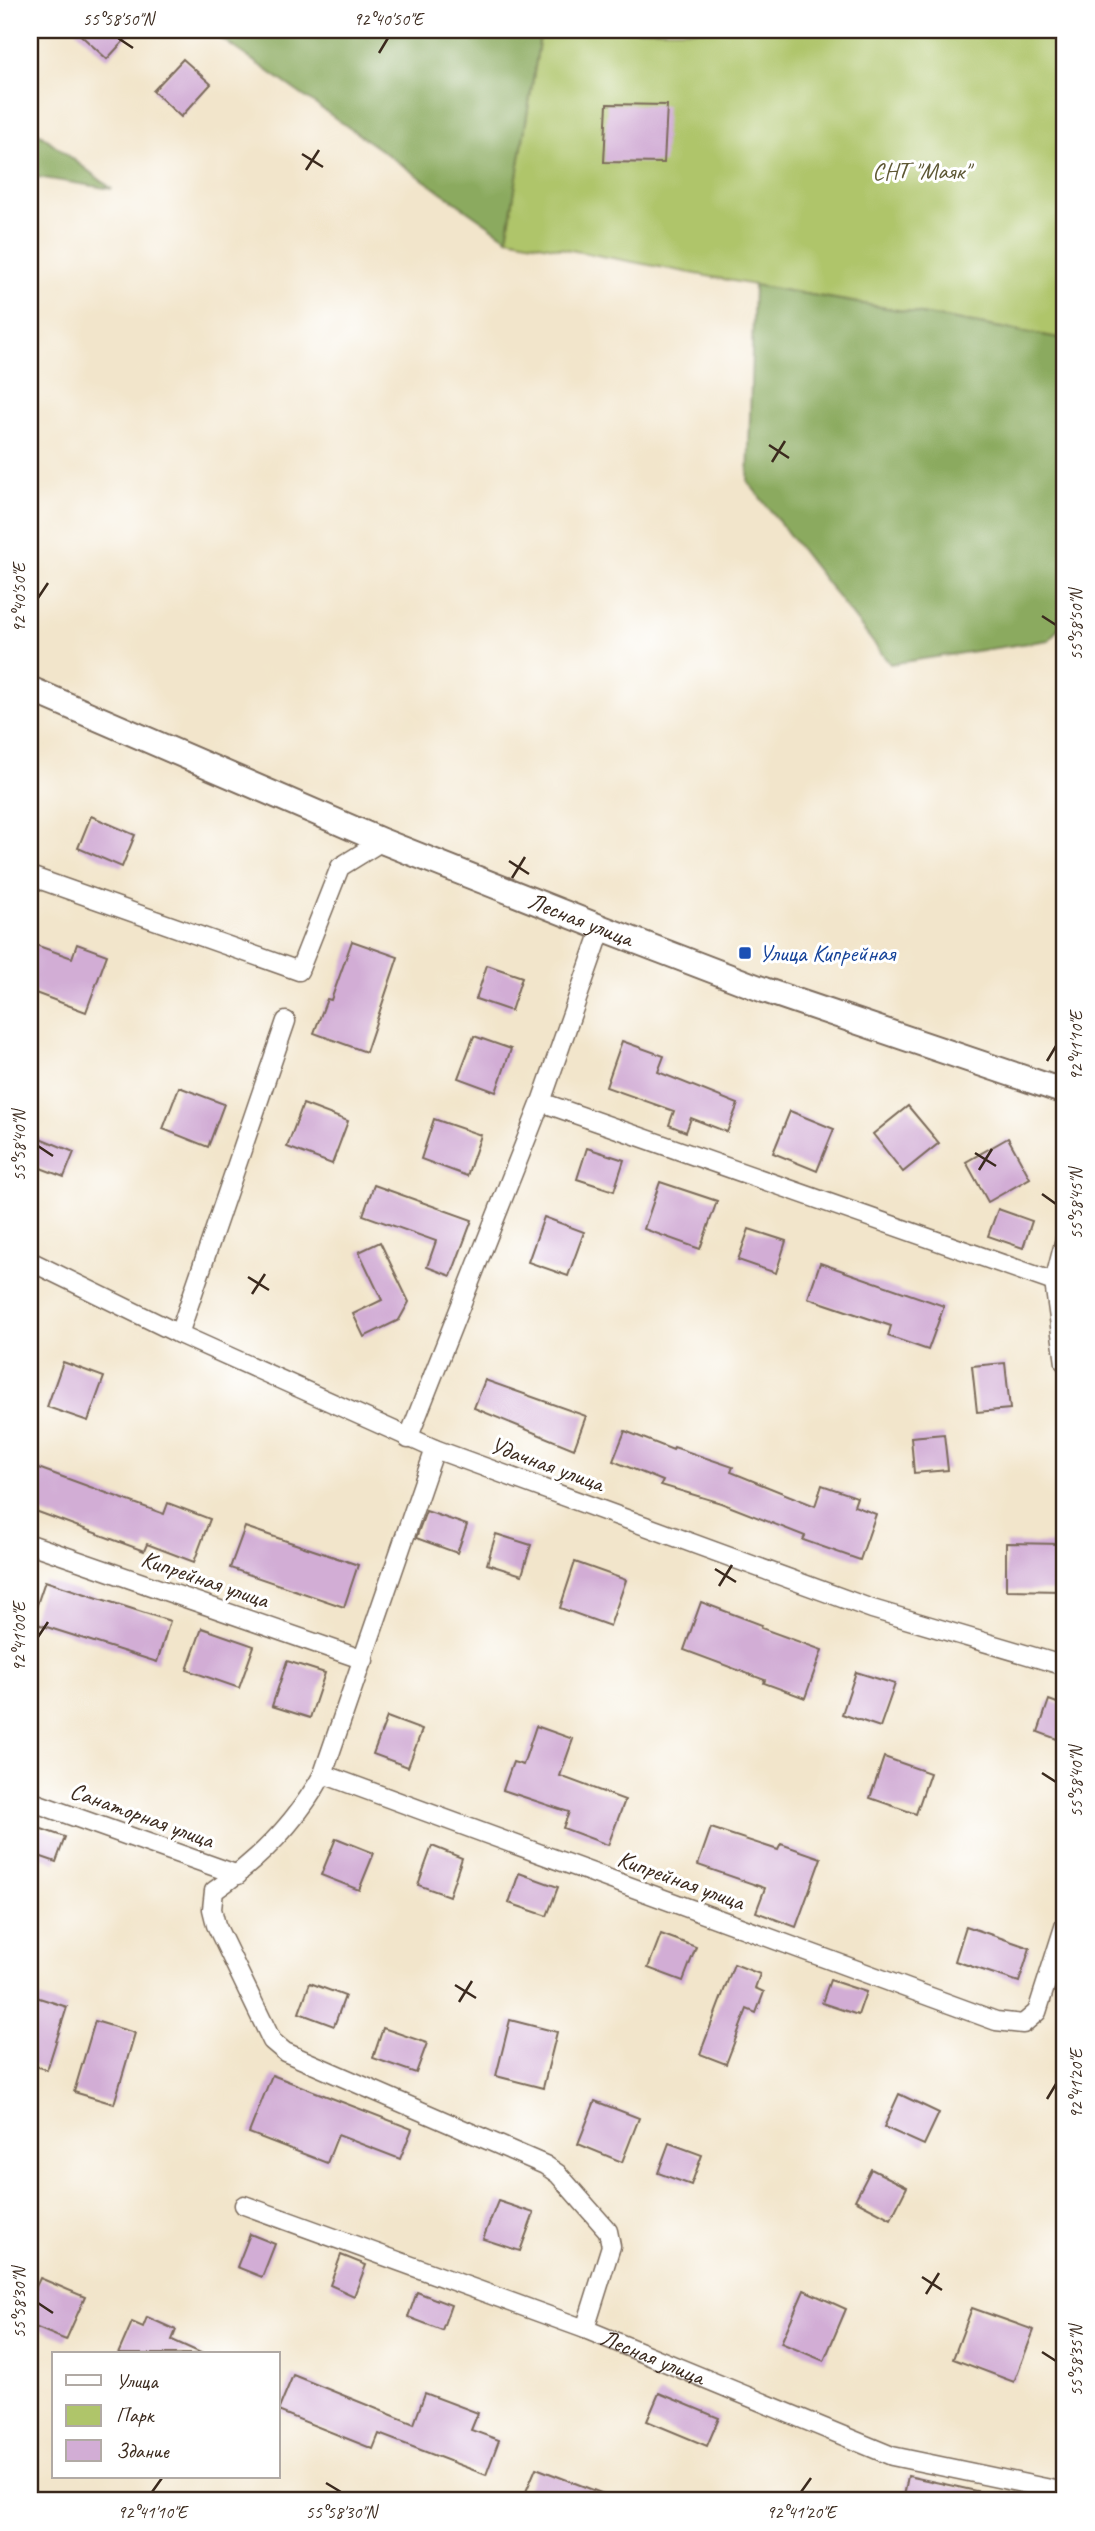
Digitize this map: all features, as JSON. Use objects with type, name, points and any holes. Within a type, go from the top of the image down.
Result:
[{"type":"main road","name":"Лесная улица","points":[[30,689],[382,841],[602,928],[764,990],[1065,1092]]},
{"type":"street","points":[[30,876],[299,971],[340,867],[382,841]]},
{"type":"street","points":[[408,1438],[541,1102],[602,928]]},
{"type":"street","points":[[180,1334],[286,1021]]},
{"type":"street","points":[[541,1102],[1054,1282]]},
{"type":"street","points":[[1065,1239],[1054,1282],[1065,1363]]},
{"type":"street","name":"Удачная улица","points":[[30,1261],[180,1334],[435,1449],[872,1609],[1065,1666]]},
{"type":"street","points":[[435,1449],[323,1774],[310,1798],[272,1845],[214,1891],[212,1909],[216,1924],[272,2041],[285,2052],[545,2165],[558,2174],[608,2231],[611,2246],[585,2329]]},
{"type":"street","name":"Кипрейная улица","points":[[30,1544],[364,1660]]},
{"type":"street","name":"Кипрейная улица","points":[[323,1774],[996,2021],[1023,2024],[1037,2012],[1065,1924]]},
{"type":"street","name":"Санаторная улица","points":[[30,1801],[237,1875]]},
{"type":"street","name":"Лесная улица","points":[[244,2205],[585,2329],[892,2456],[1065,2492]]},
{"type":"green space","points":[[209,30],[541,30],[507,238]]},
{"type":"green space","name":"СНТ \"Маяк\"","points":[[538,30],[1065,30],[1065,339],[754,285],[507,238],[541,31]]},
{"type":"green space","points":[[30,126],[112,189],[30,176]]},
{"type":"green space","points":[[754,285],[1065,339],[1065,620],[1049,640],[890,664],[748,482]]},
{"type":"building","points":[[75,30],[134,30],[107,59]]},
{"type":"building","points":[[183,59],[211,84],[181,117],[153,91]]},
{"type":"building","points":[[607,104],[667,105],[664,163],[604,162]]},
{"type":"building","points":[[91,816],[135,835],[122,867],[78,848]]},
{"type":"building","points":[[352,941],[398,957],[366,1052],[314,1033],[327,999],[331,1000]]},
{"type":"building","points":[[30,943],[72,958],[77,944],[107,955],[86,1012],[30,991]]},
{"type":"building","points":[[487,965],[522,977],[511,1011],[476,999]]},
{"type":"building","points":[[474,1036],[511,1049],[496,1092],[458,1078]]},
{"type":"building","points":[[622,1041],[664,1056],[658,1072],[738,1104],[727,1132],[691,1118],[686,1132],[669,1125],[674,1111],[606,1087]]},
{"type":"building","points":[[179,1087],[224,1104],[208,1147],[163,1129]]},
{"type":"building","points":[[303,1104],[348,1121],[332,1164],[287,1147]]},
{"type":"building","points":[[908,1106],[939,1143],[903,1172],[873,1134]]},
{"type":"building","points":[[790,1111],[834,1129],[817,1171],[773,1153]]},
{"type":"building","points":[[434,1119],[481,1135],[467,1176],[421,1159]]},
{"type":"building","points":[[30,1134],[74,1152],[64,1177],[30,1164]]},
{"type":"building","points":[[1008,1138],[1030,1178],[988,1202],[966,1162]]},
{"type":"building","points":[[587,1148],[624,1160],[614,1191],[577,1179]]},
{"type":"building","points":[[660,1182],[717,1201],[700,1249],[644,1229]]},
{"type":"building","points":[[374,1185],[472,1220],[451,1276],[427,1267],[436,1241],[363,1215]]},
{"type":"building","points":[[998,1209],[1032,1221],[1023,1248],[988,1236]]},
{"type":"building","points":[[544,1217],[584,1232],[568,1276],[528,1262]]},
{"type":"building","points":[[749,1229],[786,1241],[776,1273],[738,1260]]},
{"type":"building","points":[[380,1242],[409,1302],[399,1320],[364,1337],[353,1314],[382,1300],[359,1252]]},
{"type":"building","points":[[820,1263],[944,1306],[928,1350],[888,1336],[891,1326],[808,1298]]},
{"type":"building","points":[[63,1362],[104,1377],[88,1421],[47,1407]]},
{"type":"building","points":[[1005,1363],[1010,1409],[977,1412],[972,1366]]},
{"type":"building","points":[[485,1380],[586,1416],[574,1449],[474,1408]]},
{"type":"building","points":[[625,1431],[673,1450],[674,1447],[733,1467],[731,1472],[815,1506],[822,1485],[857,1497],[854,1506],[876,1514],[860,1560],[803,1540],[805,1536],[721,1503],[661,1485],[663,1481],[613,1461]]},
{"type":"building","points":[[944,1434],[948,1470],[914,1473],[911,1437]]},
{"type":"building","points":[[30,1465],[164,1514],[168,1503],[210,1519],[194,1562],[147,1544],[144,1551],[30,1509]]},
{"type":"building","points":[[426,1511],[467,1525],[457,1553],[416,1538]]},
{"type":"building","points":[[245,1527],[358,1565],[344,1607],[230,1568]]},
{"type":"building","points":[[496,1534],[531,1545],[522,1575],[487,1564]]},
{"type":"building","points":[[1006,1543],[1062,1544],[1061,1591],[1006,1590]]},
{"type":"building","points":[[575,1562],[626,1580],[610,1626],[560,1608]]},
{"type":"building","points":[[45,1581],[170,1621],[157,1662],[31,1622]]},
{"type":"building","points":[[701,1602],[822,1650],[805,1698],[684,1650]]},
{"type":"building","points":[[202,1628],[254,1646],[239,1688],[187,1670]]},
{"type":"building","points":[[287,1661],[325,1673],[310,1718],[272,1706]]},
{"type":"building","points":[[856,1672],[895,1684],[880,1727],[842,1714]]},
{"type":"building","points":[[1049,1700],[1065,1706],[1065,1742],[1038,1732]]},
{"type":"building","points":[[387,1717],[422,1730],[408,1767],[373,1754]]},
{"type":"building","points":[[536,1726],[573,1739],[560,1776],[625,1800],[608,1845],[563,1828],[569,1812],[503,1790],[513,1762],[523,1765]]},
{"type":"building","points":[[884,1757],[930,1773],[916,1814],[870,1798]]},
{"type":"building","points":[[30,1825],[65,1837],[56,1862],[30,1853]]},
{"type":"building","points":[[711,1828],[778,1850],[781,1844],[821,1858],[796,1927],[756,1912],[765,1888],[698,1865]]},
{"type":"building","points":[[336,1838],[374,1853],[359,1890],[321,1875]]},
{"type":"building","points":[[432,1846],[462,1858],[449,1896],[418,1885]]},
{"type":"building","points":[[519,1873],[558,1887],[547,1916],[509,1903]]},
{"type":"building","points":[[966,1926],[1030,1948],[1019,1982],[955,1961]]},
{"type":"building","points":[[661,1934],[696,1947],[683,1981],[648,1968]]},
{"type":"building","points":[[734,1964],[760,1974],[755,1988],[764,1992],[756,2013],[747,2009],[726,2064],[700,2054]]},
{"type":"building","points":[[830,1980],[866,1992],[858,2015],[822,2003]]},
{"type":"building","points":[[310,1983],[345,1996],[334,2026],[299,2013]]},
{"type":"building","points":[[30,1995],[67,2007],[47,2070],[30,2064]]},
{"type":"building","points":[[510,2020],[557,2032],[543,2088],[496,2076]]},
{"type":"building","points":[[95,2021],[135,2033],[114,2104],[74,2092]]},
{"type":"building","points":[[383,2028],[427,2043],[416,2073],[373,2058]]},
{"type":"building","points":[[272,2075],[412,2129],[400,2159],[338,2135],[327,2163],[249,2133]]},
{"type":"building","points":[[899,2094],[939,2113],[924,2145],[884,2127]]},
{"type":"building","points":[[595,2101],[639,2118],[622,2162],[578,2144]]},
{"type":"building","points":[[669,2143],[702,2155],[691,2185],[658,2173]]},
{"type":"building","points":[[871,2169],[907,2187],[891,2219],[855,2200]]},
{"type":"building","points":[[498,2201],[534,2213],[520,2251],[483,2239]]},
{"type":"building","points":[[250,2234],[275,2244],[262,2277],[237,2267]]},
{"type":"building","points":[[341,2255],[366,2265],[354,2296],[330,2285]]},
{"type":"building","points":[[40,2278],[85,2297],[66,2340],[30,2325],[30,2300]]},
{"type":"building","points":[[804,2290],[846,2309],[824,2361],[781,2343]]},
{"type":"building","points":[[417,2292],[451,2305],[442,2330],[408,2317]]},
{"type":"building","points":[[972,2308],[1034,2330],[1014,2382],[953,2359]]},
{"type":"building","points":[[147,2317],[176,2330],[172,2340],[199,2352],[119,2352],[132,2322],[143,2327]]},
{"type":"building","points":[[293,2375],[414,2424],[425,2393],[478,2413],[471,2430],[499,2440],[486,2475],[379,2434],[373,2449],[280,2412]]},
{"type":"building","points":[[659,2393],[719,2418],[707,2446],[647,2421]]},
{"type":"building","points":[[536,2468],[619,2500],[522,2501]]},
{"type":"building","points":[[908,2476],[990,2494],[989,2501],[903,2501]]},
{"type":"place","name":"Улица Кипрейная","points":[[745,953]]}]
